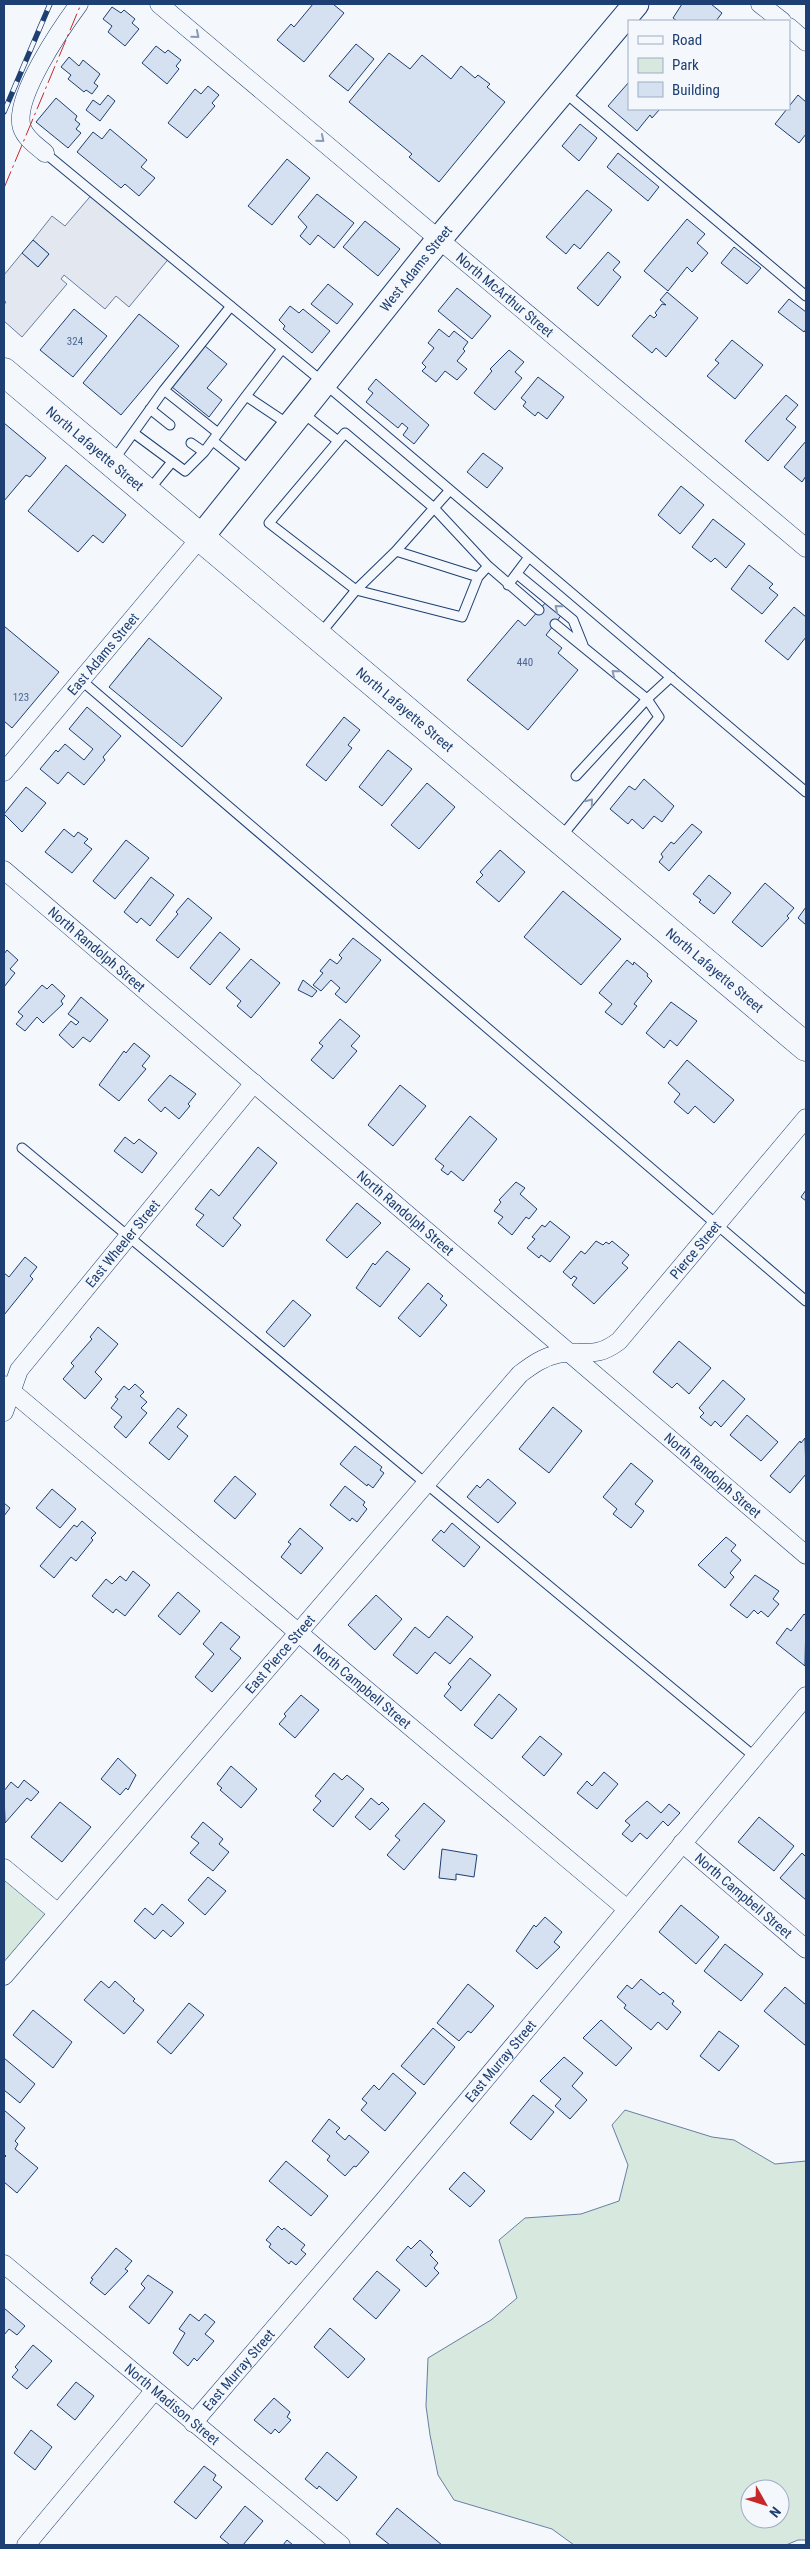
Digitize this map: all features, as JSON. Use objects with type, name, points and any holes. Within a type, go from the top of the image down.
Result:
[{"type":"highway","name":"North Lafayette Street","points":[[4,372],[148,491],[806,1047]]},
{"type":"street","points":[[45,153],[25,134],[22,126],[22,107],[46,50],[79,4]]},
{"type":"street","name":"North McArthur Street","points":[[159,4],[440,238],[806,548]]},
{"type":"street","name":"West Adams Street","points":[[201,537],[440,238],[636,4]]},
{"type":"street","points":[[760,4],[781,20]]},
{"type":"street","points":[[790,28],[806,42]]},
{"type":"street","name":"East Adams Street","points":[[4,772],[201,537]]},
{"type":"street","name":"North Randolph Street","points":[[4,870],[806,1555]]},
{"type":"street","name":"East Wheeler Street","points":[[4,1412],[7,1388],[19,1370],[254,1083]]},
{"type":"street","name":"Pierce Street","points":[[570,1352],[580,1354],[601,1352],[619,1341],[806,1118]]},
{"type":"street","name":"East Pierce Street","points":[[4,1976],[296,1632],[520,1374],[548,1356],[570,1352]]},
{"type":"street","name":"North Campbell Street","points":[[7,1388],[627,1909]]},
{"type":"street","name":"East Murray Street","points":[[193,2423],[385,2199],[806,1696]]},
{"type":"street","name":"North Campbell Street","points":[[682,1843],[806,1949]]},
{"type":"street","points":[[4,1868],[58,1913]]},
{"type":"street","name":"North Madison Street","points":[[4,2264],[341,2545]]},
{"type":"street","points":[[26,2545],[154,2391]]},
{"type":"lane","points":[[563,91],[806,296]]},
{"type":"lane","points":[[45,153],[324,383],[806,792]]},
{"type":"lane","points":[[112,463],[135,434],[164,390],[231,306]]},
{"type":"lane","points":[[135,434],[171,463],[185,471],[204,452],[282,348]]},
{"type":"lane","points":[[164,390],[252,472]]},
{"type":"lane","points":[[246,396],[338,441]]},
{"type":"lane","points":[[150,409],[170,425]]},
{"type":"lane","points":[[488,566],[478,577],[462,617],[356,590],[269,523],[345,433],[434,508],[488,566],[539,610]]},
{"type":"lane","points":[[191,443],[204,452]]},
{"type":"lane","points":[[148,491],[171,463]]},
{"type":"lane","points":[[319,636],[356,590],[396,551],[450,490]]},
{"type":"lane","points":[[396,551],[478,577]]},
{"type":"lane","points":[[508,585],[530,557]]},
{"type":"lane","points":[[517,574],[572,620],[584,647]]},
{"type":"lane","points":[[555,624],[647,699],[659,717],[560,840]]},
{"type":"lane","points":[[576,776],[647,699],[671,677]]},
{"type":"lane","points":[[81,680],[806,1301]]},
{"type":"lane","points":[[22,1148],[754,1757]]},
{"type":"green space","points":[[4,1868],[58,1913],[4,1976]]},
{"type":"green space","points":[[625,2110],[712,2137],[734,2140],[775,2164],[806,2161],[806,2540],[798,2540],[786,2545],[574,2545],[552,2529],[454,2500],[438,2475],[426,2406],[428,2358],[491,2320],[517,2298],[499,2240],[525,2218],[581,2214],[619,2201],[628,2165],[612,2125]]},
{"type":"shaded area","points":[[94,192],[171,256],[129,307],[116,296],[105,309],[64,275],[61,279],[67,284],[22,337],[4,321],[4,305],[6,302],[4,300],[4,275],[22,253],[38,267],[49,254],[33,240],[52,216],[65,226]]},
{"type":"building","points":[[313,4],[333,4],[344,13],[304,62],[277,40],[291,24],[294,27]]},
{"type":"building","points":[[682,4],[711,4],[722,13],[717,20],[676,20],[673,18]]},
{"type":"building","points":[[112,7],[121,13],[124,10],[135,19],[132,23],[139,29],[125,46],[108,32],[112,26],[103,19]]},
{"type":"building","points":[[356,44],[374,59],[348,91],[329,76]]},
{"type":"building","points":[[156,46],[165,53],[168,50],[181,60],[176,66],[179,69],[167,84],[142,63]]},
{"type":"building","points":[[389,53],[410,69],[422,55],[451,79],[461,66],[475,78],[478,75],[490,84],[487,87],[505,102],[439,182],[409,157],[412,154],[349,102]]},
{"type":"building","points":[[69,57],[79,66],[83,60],[100,74],[94,83],[98,86],[92,94],[86,90],[84,92],[68,79],[71,75],[61,67]]},
{"type":"building","points":[[628,83],[628,110],[659,110],[652,118],[650,115],[637,131],[608,106]]},
{"type":"building","points":[[208,86],[219,95],[212,103],[215,106],[187,138],[168,123],[195,89],[201,94]]},
{"type":"building","points":[[108,95],[115,101],[100,121],[86,110],[93,100],[100,105]]},
{"type":"building","points":[[798,95],[806,102],[806,134],[799,143],[775,124],[786,110],[790,110],[790,105]]},
{"type":"building","points":[[56,98],[77,116],[75,120],[80,124],[76,129],[81,133],[68,148],[36,122]]},
{"type":"building","points":[[580,124],[597,138],[579,161],[562,146]]},
{"type":"building","points":[[110,129],[147,160],[141,167],[155,178],[139,196],[125,184],[121,188],[77,152],[93,132],[102,139]]},
{"type":"building","points":[[618,153],[659,187],[648,201],[607,167]]},
{"type":"building","points":[[287,159],[310,178],[272,225],[248,206]]},
{"type":"building","points":[[587,190],[612,210],[580,249],[574,244],[566,254],[546,237]]},
{"type":"building","points":[[317,194],[354,223],[334,248],[318,235],[310,245],[300,236],[307,227],[298,217]]},
{"type":"building","points":[[687,219],[705,234],[697,243],[708,253],[692,272],[687,267],[668,291],[644,271]]},
{"type":"building","points":[[365,221],[400,249],[378,276],[343,247]]},
{"type":"building","points":[[33,240],[49,254],[38,267],[22,253]]},
{"type":"building","points":[[734,247],[761,268],[747,284],[721,263]]},
{"type":"building","points":[[608,252],[620,262],[613,270],[621,277],[598,306],[577,288]]},
{"type":"building","points":[[328,284],[353,304],[337,324],[311,304]]},
{"type":"building","points":[[457,288],[491,316],[472,339],[438,311]]},
{"type":"building","points":[[667,292],[698,318],[666,357],[656,348],[652,353],[632,336],[650,315],[654,318],[657,315],[655,313],[662,304],[666,305],[660,300]]},
{"type":"building","points":[[789,299],[806,312],[806,329],[804,332],[778,312]]},
{"type":"building","points":[[290,306],[299,313],[303,309],[330,331],[312,353],[283,329],[285,326],[279,320]]},
{"type":"building","points":[[74,309],[107,336],[73,377],[40,350]]},
{"type":"building","points":[[139,314],[179,346],[121,415],[83,383]]},
{"type":"building","points":[[439,329],[449,337],[454,331],[468,342],[463,349],[465,351],[457,361],[467,369],[457,380],[445,371],[436,382],[422,371],[426,367],[422,363],[434,348],[428,343]]},
{"type":"building","points":[[732,340],[763,365],[735,399],[707,376],[719,363],[715,360]]},
{"type":"building","points":[[205,346],[227,364],[207,388],[222,400],[209,417],[172,387]]},
{"type":"building","points":[[509,350],[524,362],[515,372],[522,378],[495,410],[474,393],[492,371],[490,369]]},
{"type":"building","points":[[538,377],[564,397],[547,419],[538,412],[535,416],[523,406],[526,402],[521,398]]},
{"type":"building","points":[[376,379],[429,425],[414,444],[403,435],[408,428],[402,423],[398,428],[366,402],[373,393],[368,389]]},
{"type":"building","points":[[786,395],[798,405],[786,419],[796,427],[768,461],[745,441]]},
{"type":"building","points":[[4,423],[46,458],[30,477],[26,475],[4,501]]},
{"type":"building","points":[[806,441],[806,476],[802,482],[784,467]]},
{"type":"building","points":[[483,453],[503,468],[487,488],[467,472]]},
{"type":"building","points":[[66,465],[126,515],[103,543],[93,535],[78,552],[28,511]]},
{"type":"building","points":[[681,486],[704,505],[680,534],[658,515]]},
{"type":"building","points":[[713,519],[745,544],[726,568],[715,558],[711,562],[692,547]]},
{"type":"building","points":[[749,565],[773,584],[769,588],[778,595],[762,614],[731,589]]},
{"type":"building","points":[[547,601],[563,613],[546,635],[562,648],[558,653],[578,670],[528,730],[467,680],[518,620],[525,626]]},
{"type":"building","points":[[794,607],[806,617],[806,637],[788,660],[765,641]]},
{"type":"building","points":[[4,626],[59,672],[12,728],[4,721]]},
{"type":"building","points":[[149,638],[222,698],[182,747],[109,687]]},
{"type":"building","points":[[87,707],[121,736],[103,757],[105,760],[84,785],[68,772],[58,784],[40,769],[56,750],[58,752],[65,744],[84,760],[93,749],[69,729]]},
{"type":"building","points":[[344,717],[360,730],[348,745],[352,748],[326,781],[306,765]]},
{"type":"building","points":[[388,750],[412,769],[382,806],[359,787]]},
{"type":"building","points":[[644,779],[674,806],[662,822],[654,816],[643,829],[632,819],[628,824],[610,809],[629,786],[635,790]]},
{"type":"building","points":[[427,783],[455,807],[419,849],[391,825]]},
{"type":"building","points":[[26,787],[46,803],[22,832],[4,814]]},
{"type":"building","points":[[692,824],[702,832],[669,871],[659,862],[663,857],[661,854],[671,842],[674,844]]},
{"type":"building","points":[[64,829],[74,837],[78,832],[88,839],[84,843],[92,849],[72,873],[45,852]]},
{"type":"building","points":[[126,840],[149,858],[115,899],[93,881]]},
{"type":"building","points":[[500,850],[525,872],[499,902],[476,882],[483,875],[480,872]]},
{"type":"building","points":[[709,875],[731,893],[714,914],[699,902],[701,900],[693,894]]},
{"type":"building","points":[[151,877],[174,895],[150,926],[141,918],[137,923],[124,912]]},
{"type":"building","points":[[765,883],[794,908],[787,916],[789,918],[762,947],[732,922]]},
{"type":"building","points":[[563,891],[621,939],[581,985],[524,937]]},
{"type":"building","points":[[188,898],[212,918],[178,958],[156,940],[178,914],[176,912]]},
{"type":"building","points":[[806,907],[806,925],[798,918]]},
{"type":"building","points":[[220,932],[240,949],[210,985],[190,968]]},
{"type":"building","points":[[353,938],[381,960],[346,1003],[335,994],[340,988],[331,980],[321,991],[313,985],[323,973],[320,971],[330,959],[337,964],[342,958],[339,955]]},
{"type":"building","points":[[7,950],[18,960],[10,969],[15,973],[4,987],[4,954]]},
{"type":"building","points":[[251,959],[280,983],[251,1018],[237,1006],[241,1001],[226,988]]},
{"type":"building","points":[[627,960],[633,965],[634,962],[648,974],[647,976],[652,981],[634,1004],[637,1006],[622,1025],[605,1012],[612,1004],[599,993]]},
{"type":"building","points":[[303,980],[317,991],[312,997],[298,990]]},
{"type":"building","points":[[52,984],[65,996],[61,1001],[63,1004],[43,1023],[37,1017],[25,1031],[16,1024],[23,1016],[18,1012],[42,985],[47,989]]},
{"type":"building","points":[[81,997],[108,1020],[90,1042],[83,1037],[73,1048],[59,1035],[71,1021],[76,1025],[79,1022],[68,1014]]},
{"type":"building","points":[[671,1002],[697,1021],[677,1046],[670,1040],[664,1048],[646,1033]]},
{"type":"building","points":[[340,1019],[360,1036],[351,1046],[357,1051],[333,1079],[311,1060],[323,1046],[319,1043]]},
{"type":"building","points":[[134,1043],[150,1056],[142,1066],[146,1069],[119,1101],[99,1085],[124,1051],[126,1053]]},
{"type":"building","points":[[687,1060],[734,1100],[714,1123],[695,1106],[688,1114],[674,1102],[680,1094],[668,1083]]},
{"type":"building","points":[[170,1075],[196,1094],[188,1104],[190,1106],[179,1119],[165,1107],[161,1112],[148,1100]]},
{"type":"building","points":[[400,1085],[426,1106],[393,1146],[368,1125]]},
{"type":"building","points":[[470,1116],[497,1139],[463,1181],[451,1171],[448,1175],[441,1170],[444,1166],[435,1159]]},
{"type":"building","points":[[125,1137],[134,1144],[139,1139],[157,1153],[142,1173],[114,1151]]},
{"type":"building","points":[[258,1147],[277,1163],[233,1218],[241,1225],[223,1247],[196,1225],[204,1215],[195,1209],[211,1189],[219,1196]]},
{"type":"building","points":[[516,1182],[525,1188],[520,1194],[537,1209],[529,1219],[526,1217],[512,1235],[498,1223],[503,1217],[494,1211],[501,1202],[499,1200]]},
{"type":"building","points":[[806,1190],[806,1201],[801,1197]]},
{"type":"building","points":[[357,1203],[381,1223],[347,1258],[326,1240]]},
{"type":"building","points":[[550,1221],[570,1237],[550,1262],[541,1255],[539,1258],[527,1248],[535,1239],[532,1237],[542,1225],[545,1227]]},
{"type":"building","points":[[596,1241],[603,1245],[606,1242],[609,1244],[612,1241],[629,1255],[622,1263],[628,1268],[594,1304],[572,1285],[577,1278],[574,1276],[571,1279],[563,1272],[581,1251],[585,1254]]},
{"type":"building","points":[[387,1251],[410,1269],[380,1307],[356,1288],[373,1263],[375,1265]]},
{"type":"building","points":[[25,1257],[37,1267],[30,1276],[33,1279],[4,1315],[4,1273],[9,1277]]},
{"type":"building","points":[[428,1283],[443,1296],[440,1299],[447,1305],[420,1337],[398,1318]]},
{"type":"building","points":[[293,1300],[311,1315],[284,1347],[266,1332]]},
{"type":"building","points":[[98,1327],[118,1344],[95,1372],[102,1379],[85,1399],[63,1379],[74,1366],[71,1363],[92,1339],[90,1337]]},
{"type":"building","points":[[679,1341],[711,1368],[689,1394],[677,1383],[672,1388],[653,1372]]},
{"type":"building","points":[[723,1380],[745,1399],[721,1427],[715,1421],[711,1426],[700,1417],[704,1413],[699,1408]]},
{"type":"building","points":[[135,1384],[144,1392],[140,1396],[147,1402],[141,1408],[147,1413],[126,1438],[114,1427],[122,1417],[111,1408],[118,1399],[115,1397],[124,1386],[129,1390]]},
{"type":"building","points":[[553,1407],[582,1431],[549,1473],[519,1449]]},
{"type":"building","points":[[178,1408],[187,1415],[177,1427],[188,1436],[169,1460],[149,1443]]},
{"type":"building","points":[[747,1415],[778,1442],[761,1461],[730,1435]]},
{"type":"building","points":[[805,1438],[806,1474],[790,1493],[770,1476],[800,1441],[801,1443]]},
{"type":"building","points":[[355,1446],[382,1467],[380,1470],[384,1473],[373,1488],[368,1484],[367,1486],[340,1464]]},
{"type":"building","points":[[631,1463],[653,1481],[635,1504],[644,1511],[631,1528],[613,1514],[617,1509],[603,1497]]},
{"type":"building","points":[[235,1476],[256,1494],[235,1519],[214,1501]]},
{"type":"building","points":[[488,1479],[516,1503],[498,1523],[467,1497],[477,1485],[480,1488]]},
{"type":"building","points":[[345,1486],[365,1502],[363,1505],[367,1509],[357,1522],[352,1518],[350,1521],[330,1505]]},
{"type":"building","points":[[52,1489],[76,1509],[60,1528],[36,1508]]},
{"type":"building","points":[[4,1503],[10,1508],[4,1516]]},
{"type":"building","points":[[82,1521],[96,1533],[91,1538],[93,1540],[76,1561],[71,1557],[54,1578],[40,1566],[74,1525],[77,1527]]},
{"type":"building","points":[[452,1523],[480,1547],[464,1567],[432,1540],[441,1530],[444,1533]]},
{"type":"building","points":[[300,1528],[323,1548],[301,1574],[281,1557],[291,1544],[288,1542]]},
{"type":"building","points":[[726,1537],[736,1545],[731,1551],[741,1560],[730,1573],[734,1577],[725,1588],[698,1565]]},
{"type":"building","points":[[133,1571],[150,1585],[125,1616],[116,1609],[113,1613],[92,1596],[106,1579],[112,1584],[120,1576],[126,1581]]},
{"type":"building","points":[[755,1575],[779,1591],[773,1599],[779,1604],[768,1617],[761,1611],[758,1614],[754,1610],[747,1618],[730,1605]]},
{"type":"building","points":[[178,1592],[200,1611],[180,1635],[158,1616]]},
{"type":"building","points":[[376,1595],[402,1619],[375,1650],[348,1625]]},
{"type":"building","points":[[804,1614],[806,1616],[805,1666],[776,1643],[787,1628],[791,1631]]},
{"type":"building","points":[[447,1616],[473,1637],[450,1664],[435,1652],[417,1674],[393,1655],[415,1627],[429,1638]]},
{"type":"building","points":[[221,1622],[240,1637],[230,1649],[241,1658],[212,1692],[195,1677],[214,1654],[203,1644]]},
{"type":"building","points":[[470,1658],[491,1675],[461,1711],[444,1696],[451,1687],[448,1684]]},
{"type":"building","points":[[499,1694],[517,1709],[492,1739],[474,1725]]},
{"type":"building","points":[[301,1695],[319,1710],[295,1738],[279,1724],[286,1716],[284,1714]]},
{"type":"building","points":[[540,1736],[562,1754],[544,1776],[522,1757]]},
{"type":"building","points":[[118,1758],[136,1775],[128,1790],[126,1788],[120,1795],[101,1779]]},
{"type":"building","points":[[231,1766],[257,1789],[241,1808],[220,1790],[222,1788],[217,1784]]},
{"type":"building","points":[[604,1772],[618,1784],[597,1809],[577,1793],[587,1781],[592,1786]]},
{"type":"building","points":[[334,1773],[342,1780],[347,1775],[364,1789],[333,1827],[313,1810],[321,1801],[315,1796]]},
{"type":"building","points":[[24,1780],[39,1792],[31,1801],[27,1798],[5,1823],[4,1791],[11,1782],[18,1788]]},
{"type":"building","points":[[371,1798],[379,1805],[382,1802],[389,1809],[370,1830],[355,1817]]},
{"type":"building","points":[[647,1801],[661,1813],[669,1804],[680,1813],[668,1826],[663,1821],[647,1839],[640,1833],[632,1842],[622,1834],[630,1825],[625,1821]]},
{"type":"building","points":[[60,1802],[91,1827],[62,1862],[31,1837]]},
{"type":"building","points":[[424,1803],[445,1821],[404,1870],[387,1855],[400,1840],[395,1836]]},
{"type":"building","points":[[759,1817],[794,1846],[774,1871],[738,1842]]},
{"type":"building","points":[[203,1822],[223,1839],[219,1844],[229,1852],[213,1871],[190,1853],[199,1843],[191,1837]]},
{"type":"building","points":[[442,1849],[477,1855],[474,1877],[456,1874],[456,1880],[439,1878]]},
{"type":"building","points":[[802,1853],[806,1857],[806,1900],[780,1878]]},
{"type":"building","points":[[208,1877],[226,1891],[205,1915],[188,1900]]},
{"type":"building","points":[[162,1904],[184,1923],[171,1937],[163,1930],[155,1939],[134,1921],[145,1908],[153,1915]]},
{"type":"building","points":[[681,1905],[719,1937],[696,1964],[659,1932]]},
{"type":"building","points":[[545,1917],[562,1932],[554,1942],[560,1947],[537,1969],[516,1951],[534,1925],[536,1927]]},
{"type":"building","points":[[725,1944],[763,1974],[741,2001],[704,1971]]},
{"type":"building","points":[[641,1979],[660,1995],[663,1992],[674,2001],[672,2004],[681,2012],[667,2030],[658,2022],[651,2030],[624,2008],[626,2005],[617,1997],[627,1985],[632,1989]]},
{"type":"building","points":[[101,1981],[109,1988],[115,1981],[144,2010],[124,2034],[84,2000]]},
{"type":"building","points":[[468,1984],[494,2006],[471,2033],[468,2031],[459,2041],[437,2023]]},
{"type":"building","points":[[785,1987],[806,2005],[806,2046],[764,2011]]},
{"type":"building","points":[[189,2003],[204,2015],[171,2054],[157,2042]]},
{"type":"building","points":[[33,2010],[72,2042],[53,2068],[13,2035]]},
{"type":"building","points":[[601,2020],[632,2048],[616,2066],[583,2038]]},
{"type":"building","points":[[433,2028],[455,2047],[424,2085],[401,2066]]},
{"type":"building","points":[[719,2031],[739,2046],[719,2071],[700,2056]]},
{"type":"building","points":[[564,2057],[583,2073],[572,2086],[587,2100],[570,2119],[555,2106],[561,2099],[540,2081]]},
{"type":"building","points":[[4,2058],[35,2084],[20,2103],[4,2090]]},
{"type":"building","points":[[393,2073],[416,2093],[385,2131],[361,2110],[367,2103],[362,2099],[374,2085],[379,2090]]},
{"type":"building","points":[[533,2095],[554,2112],[531,2140],[510,2123]]},
{"type":"building","points":[[4,2110],[25,2128],[15,2141],[18,2144],[15,2149],[38,2168],[17,2193],[4,2182],[4,2158],[6,2156],[4,2154]]},
{"type":"building","points":[[329,2119],[340,2128],[336,2132],[345,2140],[349,2135],[369,2152],[345,2176],[327,2160],[330,2156],[312,2141]]},
{"type":"building","points":[[286,2161],[328,2196],[311,2216],[269,2181]]},
{"type":"building","points":[[464,2172],[485,2191],[470,2207],[449,2189]]},
{"type":"building","points":[[278,2226],[282,2230],[284,2228],[305,2245],[301,2250],[306,2254],[296,2265],[291,2261],[289,2264],[269,2247],[271,2244],[266,2240]]},
{"type":"building","points":[[420,2240],[433,2252],[430,2255],[438,2263],[434,2268],[439,2273],[426,2287],[396,2260],[408,2246],[411,2249]]},
{"type":"building","points":[[116,2248],[132,2261],[125,2269],[128,2271],[105,2295],[90,2283],[93,2279],[91,2278]]},
{"type":"building","points":[[377,2271],[400,2290],[376,2319],[353,2299]]},
{"type":"building","points":[[148,2275],[173,2292],[149,2324],[129,2307],[145,2288],[141,2284]]},
{"type":"building","points":[[4,2308],[25,2326],[17,2335],[9,2329],[4,2335]]},
{"type":"building","points":[[190,2314],[199,2321],[205,2314],[215,2322],[205,2334],[214,2341],[197,2361],[194,2358],[188,2366],[173,2353],[185,2333],[179,2329]]},
{"type":"building","points":[[330,2328],[365,2359],[348,2378],[314,2347]]},
{"type":"building","points":[[33,2345],[52,2361],[27,2389],[12,2377],[18,2370],[15,2367]]},
{"type":"building","points":[[76,2382],[94,2396],[75,2420],[57,2405]]},
{"type":"building","points":[[274,2398],[290,2412],[287,2417],[291,2420],[279,2433],[275,2429],[271,2434],[254,2420]]},
{"type":"building","points":[[31,2430],[52,2447],[35,2470],[14,2453]]},
{"type":"building","points":[[327,2452],[357,2477],[337,2501],[319,2486],[317,2489],[305,2479]]},
{"type":"building","points":[[204,2466],[216,2475],[213,2480],[222,2487],[196,2519],[174,2502]]},
{"type":"building","points":[[245,2506],[263,2521],[243,2545],[230,2545],[220,2537]]},
{"type":"building","points":[[397,2508],[442,2545],[390,2545],[376,2534]]},
{"type":"building","points":[[287,2540],[293,2545],[283,2545]]},
{"type":"railway","points":[[4,112],[50,4]]},
{"type":"power","points":[[4,188],[81,4]]}]
